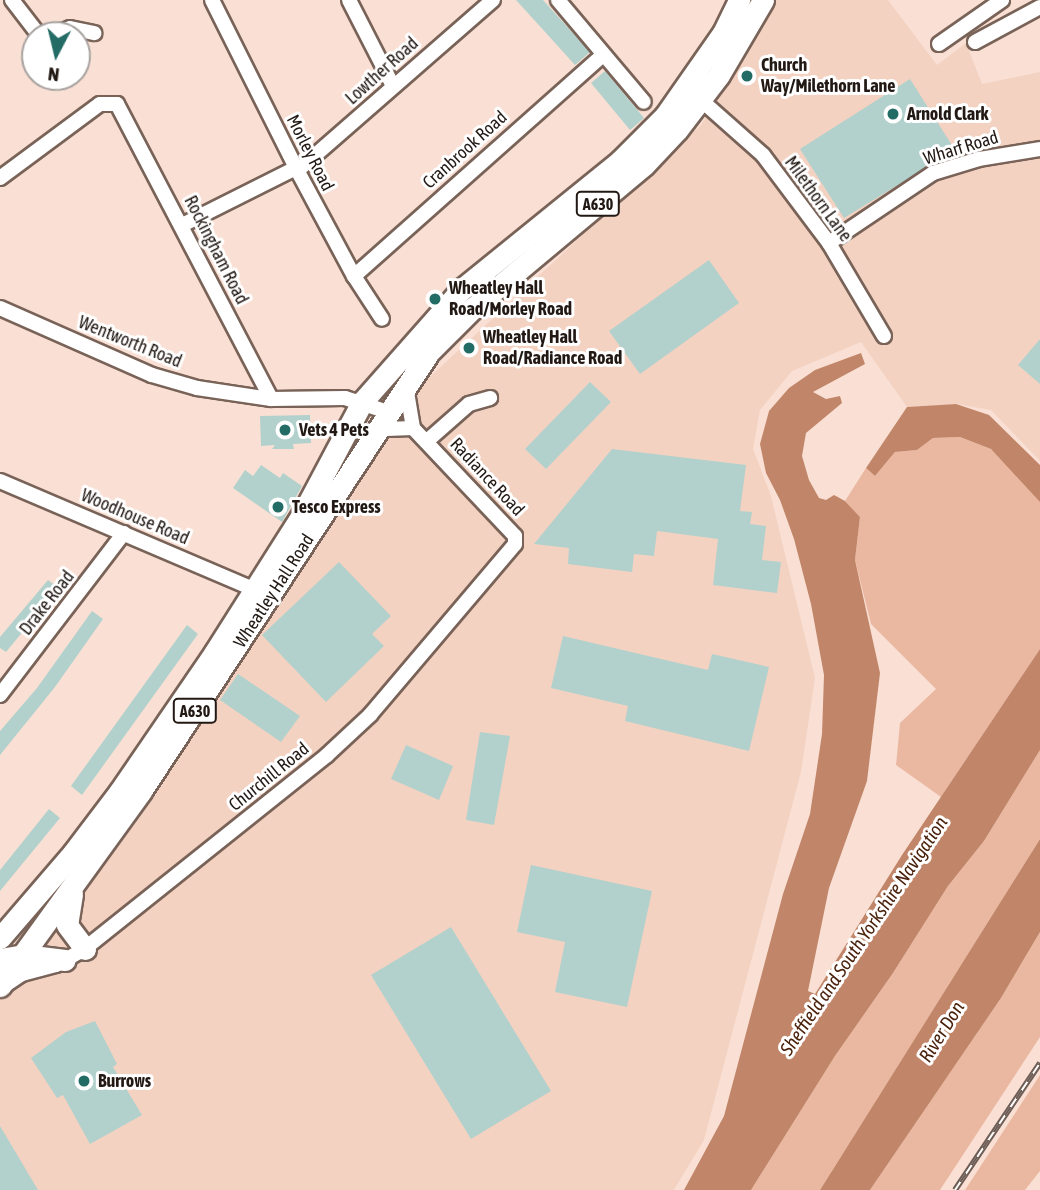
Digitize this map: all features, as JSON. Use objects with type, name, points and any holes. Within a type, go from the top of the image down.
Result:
[{"type":"highway","name":"Wheatley Hall Road","points":[[0,938],[73,853],[120,791],[302,515],[462,289],[620,161],[665,116],[723,33],[739,0]]},
{"type":"highway","name":"Wheatley Hall Road","points":[[0,987],[141,792],[377,412],[407,386],[429,352],[464,316],[644,165],[701,100],[733,54],[763,0]]},
{"type":"highway","points":[[80,876],[67,915],[68,925],[85,949]]},
{"type":"highway","points":[[0,959],[24,955],[65,960]]},
{"type":"street","points":[[12,0],[28,21]]},
{"type":"street","name":"Morley Road","points":[[212,0],[296,169],[354,276],[382,319]]},
{"type":"street","points":[[349,0],[393,86]]},
{"type":"street","name":"Lowther Road","points":[[182,225],[296,169],[493,0]]},
{"type":"street","points":[[558,0],[644,102]]},
{"type":"street","points":[[939,44],[1002,0]]},
{"type":"street","points":[[975,42],[1040,7]]},
{"type":"street","name":"Cranbrook Road","points":[[354,276],[603,55]]},
{"type":"street","name":"Milethorn Lane","points":[[701,100],[761,153],[829,243],[884,336]]},
{"type":"street","name":"Rockingham Road","points":[[0,178],[100,104],[110,101],[117,104],[127,118],[271,398]]},
{"type":"street","name":"Wharf Road","points":[[829,243],[933,173],[979,159],[1040,149]]},
{"type":"street","name":"Wentworth Road","points":[[0,308],[152,375],[197,388],[271,398],[345,398],[377,412]]},
{"type":"street","points":[[407,386],[413,428]]},
{"type":"street","name":"Radiance Road","points":[[427,441],[469,404],[490,398]]},
{"type":"street","points":[[377,412],[413,428]]},
{"type":"street","name":"Radiance Road","points":[[413,428],[517,540]]},
{"type":"street","name":"Woodhouse Road","points":[[0,481],[255,590]]},
{"type":"street","name":"Drake Road","points":[[0,695],[124,533]]},
{"type":"street","name":"Churchill Road","points":[[0,987],[22,974],[65,960],[85,949],[288,788],[370,715],[517,540]]},
{"type":"shaded area","points":[[773,0],[888,0],[937,65],[966,43],[982,84],[1040,72],[1040,461],[991,410],[956,404],[907,407],[861,342],[792,371],[760,410],[753,449],[771,496],[815,678],[801,772],[704,1140],[674,1190],[0,1190],[0,986],[391,413],[701,125]]},
{"type":"shaded area","points":[[960,437],[991,449],[1040,500],[1040,649],[941,797],[896,765],[900,723],[936,689],[871,624],[855,560],[860,517],[845,501],[866,468],[875,476],[895,452],[917,450],[933,438]]},
{"type":"shaded area","points":[[1040,750],[1040,839],[820,1190],[751,1190],[835,1056],[893,973],[948,886],[984,841]]},
{"type":"shaded area","points":[[1040,932],[1040,1037],[940,1190],[870,1190],[1001,998]]},
{"type":"shaded area","points":[[1040,1075],[1040,1171],[1025,1190],[965,1190]]},
{"type":"water","name":"Sheffield and South Yorkshire Navigation","points":[[861,353],[865,364],[813,392],[826,399],[840,396],[842,403],[806,433],[802,456],[809,480],[819,498],[826,500],[834,495],[845,501],[860,517],[855,560],[880,673],[867,781],[829,888],[808,991],[815,994],[902,855],[1040,649],[1040,750],[984,841],[948,886],[893,973],[835,1056],[751,1190],[684,1190],[724,1116],[783,894],[810,814],[822,734],[824,675],[811,604],[794,539],[780,500],[766,473],[760,444],[769,411],[789,388],[815,370]]},
{"type":"water","points":[[956,404],[989,415],[1040,465],[1040,502],[991,449],[960,437],[933,438],[917,450],[895,452],[875,476],[866,468],[907,407]]},
{"type":"water","name":"River Don","points":[[1040,839],[1040,932],[1001,998],[870,1190],[820,1190]]},
{"type":"building","points":[[516,0],[543,0],[590,52],[575,65]]},
{"type":"building","points":[[605,71],[644,118],[630,130],[591,83]]},
{"type":"building","name":"Arnold Clark","points":[[910,79],[955,150],[844,218],[800,149]]},
{"type":"building","points":[[709,260],[739,303],[640,374],[609,331]]},
{"type":"building","points":[[1040,339],[1040,384],[1018,365]]},
{"type":"building","points":[[590,382],[611,402],[546,469],[525,449]]},
{"type":"building","name":"Vets 4 Pets","points":[[310,415],[311,443],[293,444],[294,449],[272,449],[275,445],[261,446],[260,416]]},
{"type":"building","points":[[612,449],[746,465],[740,511],[752,512],[750,524],[766,526],[762,560],[781,562],[777,593],[713,585],[718,539],[657,531],[654,556],[634,554],[632,572],[568,564],[569,548],[534,544]]},
{"type":"building","name":"Tesco Express","points":[[261,465],[280,478],[283,473],[302,486],[282,522],[233,488],[245,470],[253,476]]},
{"type":"building","points":[[339,562],[391,616],[372,634],[384,646],[326,702],[262,635]]},
{"type":"building","points":[[48,580],[59,588],[6,652],[0,648],[0,637]]},
{"type":"building","points":[[92,611],[103,619],[55,687],[0,755],[0,731],[37,688]]},
{"type":"building","points":[[187,625],[198,634],[82,795],[71,786]]},
{"type":"building","points":[[563,636],[708,670],[712,654],[769,667],[749,751],[625,721],[628,706],[551,688]]},
{"type":"building","points":[[238,674],[300,716],[281,742],[220,700]]},
{"type":"building","points":[[480,732],[510,736],[494,825],[466,820]]},
{"type":"building","points":[[406,745],[453,766],[439,800],[391,779]]},
{"type":"building","points":[[49,809],[60,818],[0,891],[0,870]]},
{"type":"building","points":[[531,865],[652,891],[627,1007],[555,992],[565,942],[517,932]]},
{"type":"building","points":[[451,927],[551,1091],[471,1139],[371,975]]},
{"type":"building","name":"Burrows","points":[[95,1021],[117,1064],[113,1067],[142,1115],[90,1144],[63,1095],[57,1098],[31,1058],[66,1032]]},
{"type":"building","points":[[0,1126],[38,1190],[0,1190]]},
{"type":"railway","points":[[955,1190],[1040,1063]]},
{"type":"place","name":"Church Way/Milethorn Lane","points":[[747,76]]},
{"type":"place","name":"Arnold Clark","points":[[893,114]]},
{"type":"place","name":"Wheatley Hall Road/Morley Road","points":[[435,299]]},
{"type":"place","name":"Wheatley Hall Road/Radiance Road","points":[[469,348]]},
{"type":"place","name":"Vets 4 Pets","points":[[285,430]]},
{"type":"place","name":"Tesco Express","points":[[278,507]]},
{"type":"place","name":"Burrows","points":[[84,1081]]}]
